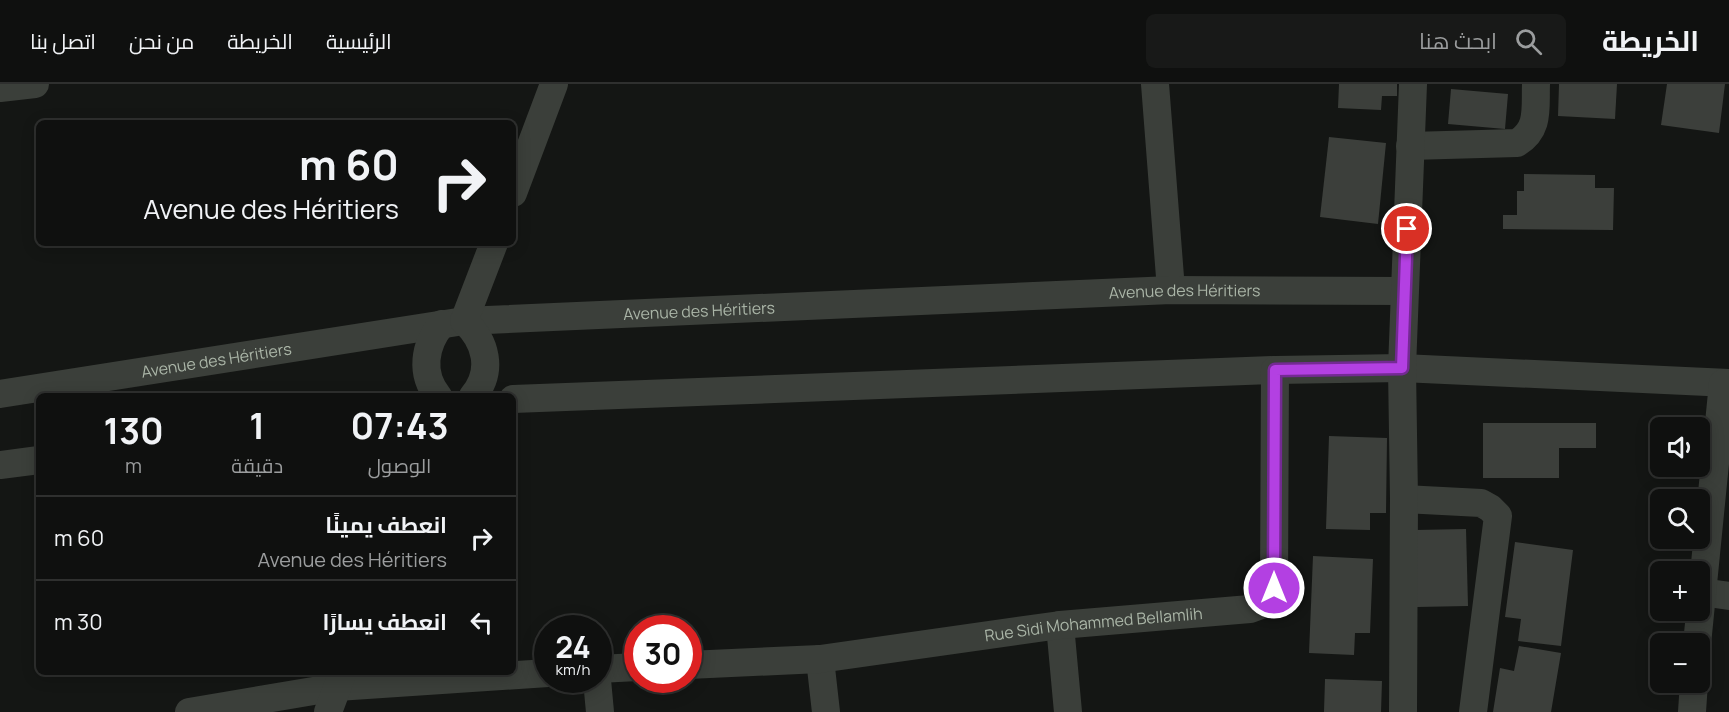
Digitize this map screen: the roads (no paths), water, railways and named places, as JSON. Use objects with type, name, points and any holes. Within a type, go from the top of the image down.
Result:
[{"type":"street","points":[[0,88],[35,84]]},
{"type":"street","points":[[516,185],[554,84]]},
{"type":"street","points":[[1155,84],[1171,290]]},
{"type":"street","points":[[1403,712],[1402,368],[1413,84]]},
{"type":"street","points":[[1410,146],[1517,143],[1531,132],[1536,84]]},
{"type":"street","points":[[436,393],[426,370],[429,345],[434,334],[453,323],[492,246]]},
{"type":"street","name":"Avenue des Héritiers","points":[[0,394],[453,323],[1171,290],[1404,291]]},
{"type":"street","points":[[453,323],[474,329],[481,340],[486,366],[476,393]]},
{"type":"street","points":[[516,399],[1275,370],[1402,368],[1726,383],[1705,561]]},
{"type":"street","name":"Rue Sidi Mohammed Bellamlih","points":[[702,664],[820,659],[1060,625],[1250,609],[1261,605],[1274,588],[1275,370]]},
{"type":"street","points":[[0,465],[36,460]]},
{"type":"street","points":[[1404,499],[1481,503],[1498,516],[1473,712]]},
{"type":"street","points":[[1710,593],[1729,596]]},
{"type":"street","points":[[1060,625],[1068,712]]},
{"type":"street","points":[[820,659],[826,712]]},
{"type":"street","points":[[189,712],[534,675]]},
{"type":"street","points":[[598,693],[600,712]]},
{"type":"street","points":[[1692,712],[1693,693]]}]
